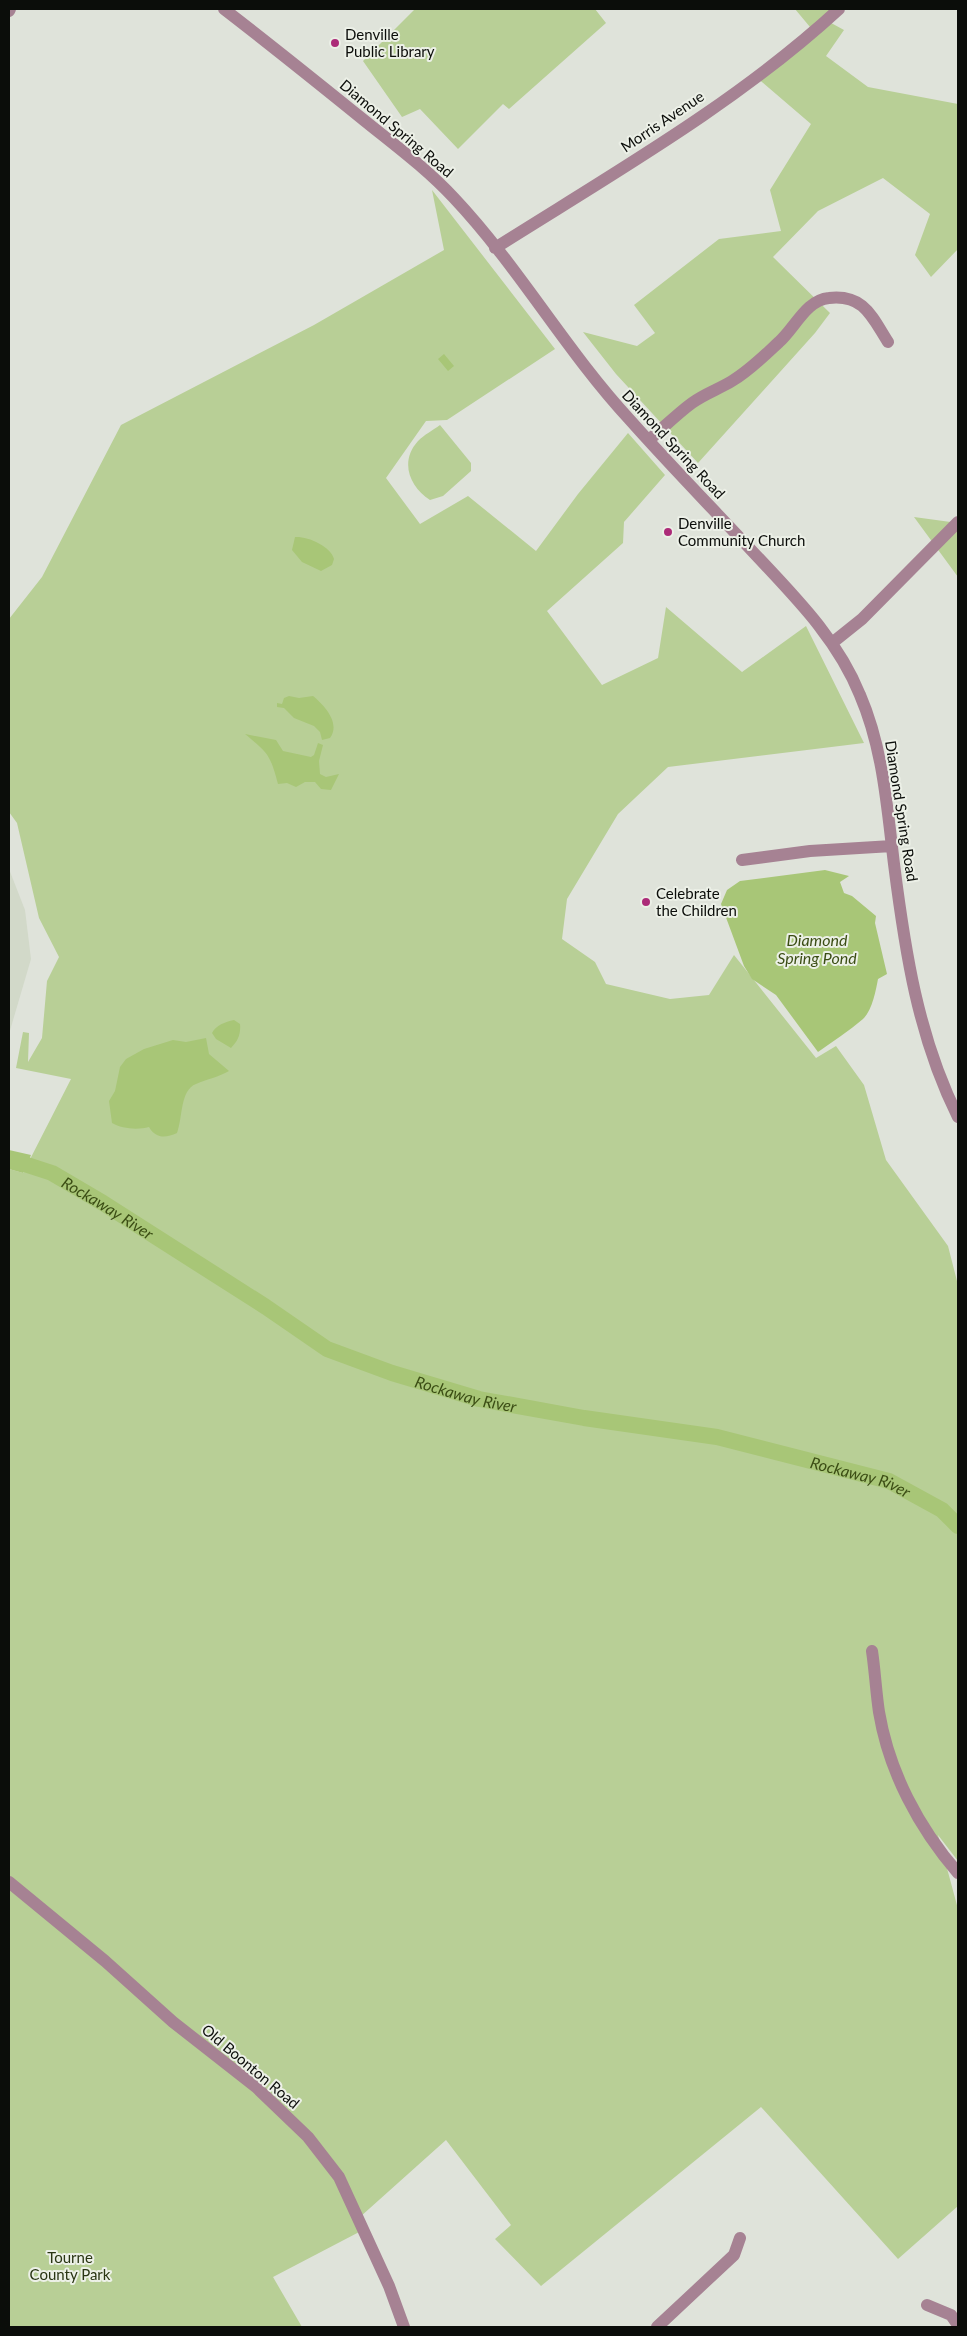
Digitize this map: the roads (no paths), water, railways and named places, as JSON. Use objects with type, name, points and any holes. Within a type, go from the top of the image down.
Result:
[{"type":"street","name":"Diamond Spring Road","points":[[224,9],[420,165],[454,198],[495,248],[602,390],[814,618],[832,643],[859,692],[874,735],[885,788],[902,928],[915,996],[932,1057],[958,1117]]},
{"type":"street","name":"Morris Avenue","points":[[495,248],[692,122],[793,48],[839,9]]},
{"type":"street","points":[[648,440],[692,403],[734,381],[756,363],[782,340],[812,304],[827,298],[841,297],[866,307],[888,342]]},
{"type":"street","points":[[832,643],[862,619],[958,522]]},
{"type":"street","points":[[742,860],[810,851],[892,846]]},
{"type":"street","points":[[872,1651],[879,1711],[887,1749],[914,1810],[958,1873]]},
{"type":"street","name":"Old Boonton Road","points":[[9,1882],[105,1961],[173,2022],[256,2087],[308,2137],[339,2177],[389,2286],[404,2327]]},
{"type":"street","points":[[657,2327],[734,2255],[740,2238]]},
{"type":"street","points":[[927,2305],[951,2315],[958,2325]]},
{"type":"water","points":[[444,354],[454,366],[448,371],[438,359]]},
{"type":"water","points":[[295,537],[312,540],[324,546],[332,554],[334,559],[332,565],[321,571],[302,562],[292,550]]},
{"type":"water","points":[[289,696],[299,698],[313,696],[322,704],[330,715],[334,726],[330,738],[322,740],[320,732],[314,726],[294,718],[284,708],[277,707],[277,703],[282,704],[284,698]]},
{"type":"water","points":[[245,734],[276,740],[283,751],[311,757],[314,755],[318,743],[323,745],[319,761],[320,774],[326,777],[339,774],[331,790],[321,789],[315,782],[305,782],[296,787],[287,783],[278,784],[273,766],[267,755]]},
{"type":"water","name":"Diamond Spring Pond","points":[[825,870],[849,876],[840,882],[844,893],[852,896],[876,916],[875,923],[887,974],[878,979],[871,1006],[863,1019],[818,1052],[776,995],[752,979],[744,966],[721,904],[727,890],[740,881]]},
{"type":"water","points":[[234,1020],[240,1024],[240,1031],[237,1040],[231,1048],[216,1039],[212,1033],[221,1024]]},
{"type":"water","points":[[206,1038],[209,1054],[229,1071],[191,1087],[185,1098],[177,1133],[162,1136],[155,1134],[149,1127],[120,1127],[112,1123],[109,1101],[115,1091],[120,1067],[126,1059],[144,1049],[173,1040],[186,1042]]},
{"type":"water","points":[[9,1150],[31,1155],[23,1173],[9,1169]]},
{"type":"waterway","name":"Rockaway River","points":[[9,1159],[52,1173],[103,1203],[266,1307],[327,1349],[392,1373],[479,1399],[584,1418],[717,1437],[889,1481],[942,1510],[958,1526]]},
{"type":"place","name":"Denville Public Library","points":[[335,43]]},
{"type":"place","name":"Denville Community Church","points":[[668,532]]},
{"type":"place","name":"Celebrate the Children","points":[[646,902]]},
{"type":"park label","name":"Tourne County Park","points":[[70,2266]]}]
